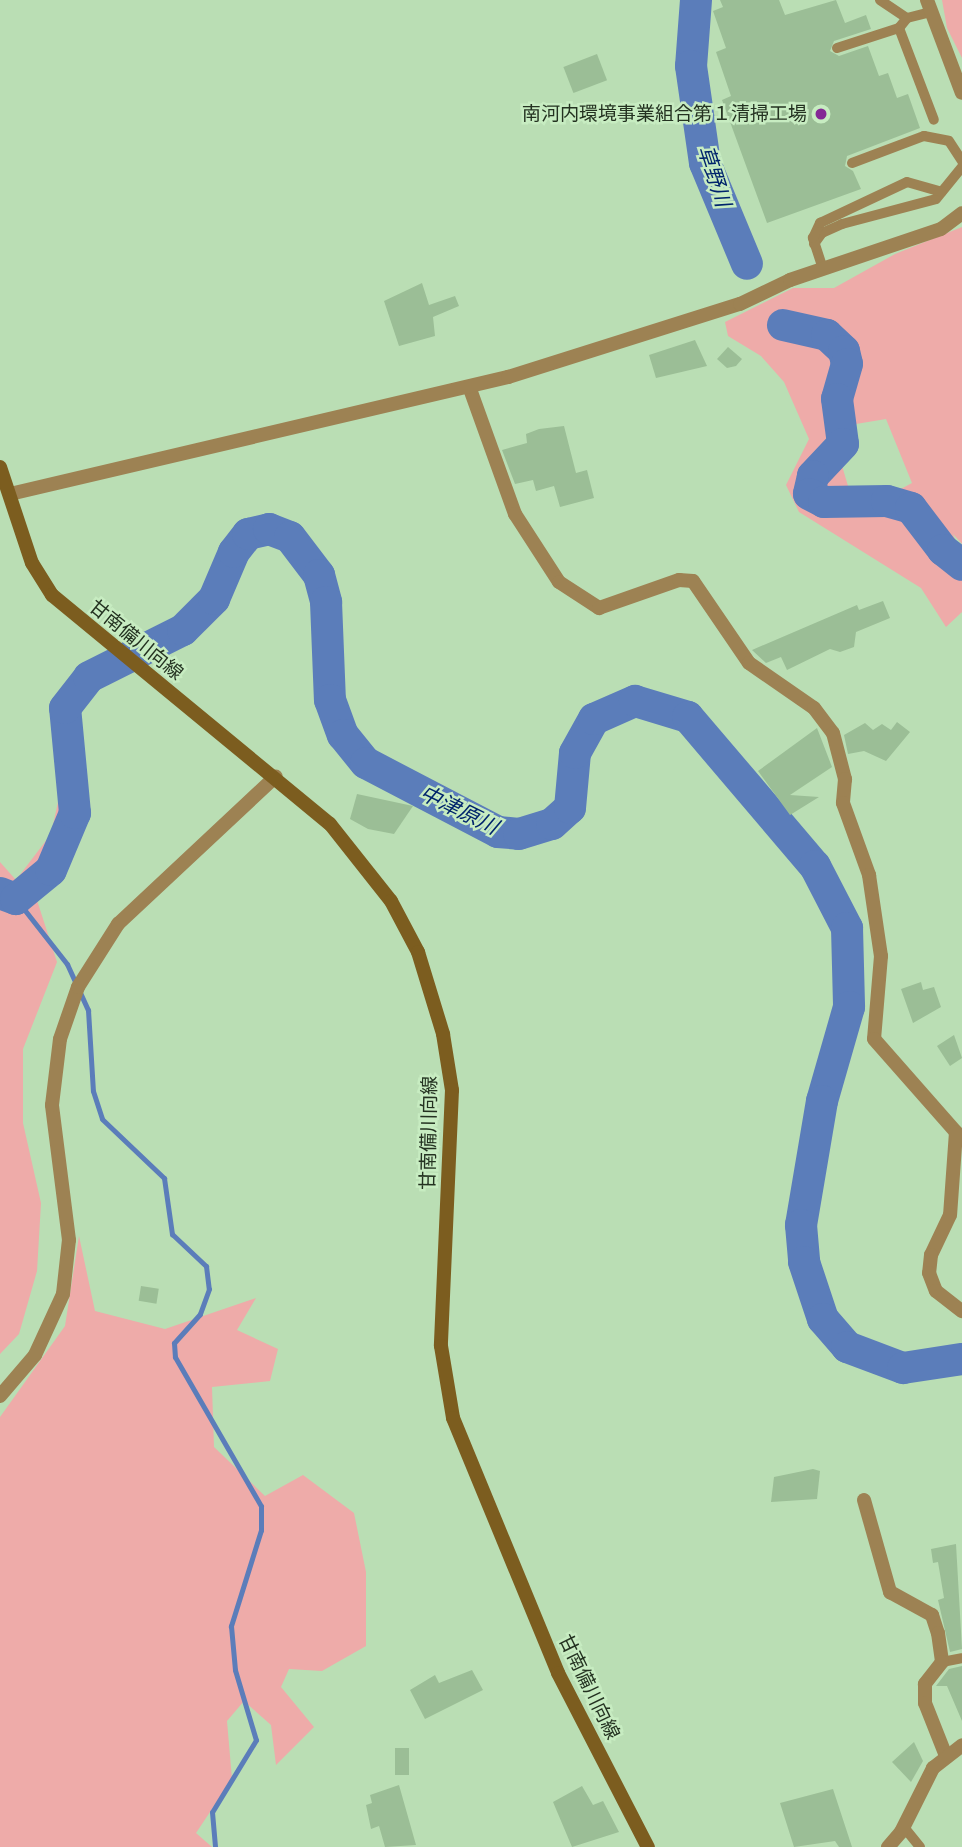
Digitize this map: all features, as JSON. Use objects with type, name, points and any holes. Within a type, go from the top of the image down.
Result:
[{"type":"main road","name":"甘南備川向線","points":[[0,467],[37,577],[112,647],[276,776],[363,860],[391,901],[427,977],[452,1090],[440,1346],[453,1418],[558,1672],[648,1847]]},
{"type":"street","points":[[929,6],[962,93]]},
{"type":"street","points":[[10,494],[470,389],[724,310],[823,270],[941,229],[962,213]]},
{"type":"street","points":[[470,389],[515,513],[536,553],[559,582],[599,608],[679,580],[693,581],[749,663],[830,726],[845,779],[844,803],[864,854],[874,904],[881,956],[874,1039],[956,1132],[950,1215],[931,1255],[929,1273],[936,1291],[962,1311]]},
{"type":"street","points":[[0,1396],[35,1355],[63,1294],[69,1240],[52,1105],[67,1014],[90,963],[138,904],[276,776]]},
{"type":"street","points":[[864,1500],[890,1592],[932,1615],[942,1662],[925,1684],[925,1703],[946,1756]]},
{"type":"street","points":[[888,1847],[903,1826],[921,1784],[946,1756],[962,1745]]},
{"type":"lane","points":[[880,0],[907,19]]},
{"type":"lane","points":[[837,48],[899,28],[907,19],[929,6]]},
{"type":"lane","points":[[899,28],[934,120]]},
{"type":"lane","points":[[852,163],[923,136],[949,141],[962,161]]},
{"type":"lane","points":[[814,244],[833,228],[874,220],[942,192],[962,167]]},
{"type":"lane","points":[[823,270],[814,244],[820,223],[887,188],[907,181],[942,192]]},
{"type":"lane","points":[[942,1662],[962,1658]]},
{"type":"lane","points":[[903,1826],[920,1847]]},
{"type":"shaded area","points":[[942,0],[962,0],[962,58],[947,28]]},
{"type":"shaded area","points":[[962,227],[962,544],[953,534],[962,557],[962,612],[946,627],[921,588],[799,512],[786,485],[809,439],[784,382],[761,356],[728,336],[725,322],[793,288],[834,288],[895,254]],"holes":[[[886,419],[912,483],[895,492],[848,486],[840,459],[856,424]]]},
{"type":"shaded area","points":[[58,802],[66,810],[33,888],[57,962],[23,1049],[23,1123],[41,1203],[37,1271],[19,1334],[0,1354],[0,862],[16,880],[51,834]]},
{"type":"shaded area","points":[[79,1236],[95,1311],[165,1329],[256,1298],[237,1330],[278,1349],[270,1381],[212,1387],[214,1447],[265,1496],[303,1475],[354,1513],[366,1572],[366,1646],[322,1671],[289,1669],[281,1687],[314,1727],[276,1765],[271,1725],[244,1701],[227,1721],[232,1779],[196,1833],[212,1847],[0,1847],[0,1417],[65,1326]]},
{"type":"building","name":"南河内環境事業組合第１清掃工場","points":[[720,0],[779,0],[785,15],[836,0],[845,23],[866,15],[871,29],[834,41],[830,51],[839,56],[868,46],[879,76],[888,73],[897,98],[908,94],[920,128],[847,156],[845,166],[853,171],[861,189],[767,223],[722,100],[731,96],[716,52],[726,48],[713,11],[723,7]]},
{"type":"building","points":[[597,54],[607,80],[573,93],[563,67]]},
{"type":"building","points":[[422,283],[429,305],[455,296],[459,306],[433,317],[435,336],[399,346],[384,301]]},
{"type":"building","points":[[695,340],[707,366],[656,378],[649,355]]},
{"type":"building","points":[[728,347],[742,359],[736,366],[727,368],[717,359]]},
{"type":"building","points":[[564,426],[576,473],[587,470],[594,498],[560,507],[554,486],[536,491],[533,480],[515,484],[502,450],[527,443],[526,434],[539,429]]},
{"type":"building","points":[[883,601],[890,618],[856,632],[854,647],[840,652],[830,649],[787,670],[781,657],[766,663],[752,650],[857,605],[859,610]]},
{"type":"building","points":[[897,722],[910,732],[886,761],[864,751],[848,754],[844,735],[865,723],[873,730],[882,724],[891,730]]},
{"type":"building","points":[[817,728],[832,767],[790,795],[819,797],[790,815],[758,771]]},
{"type":"building","points":[[357,794],[413,806],[394,834],[368,829],[350,819]]},
{"type":"building","points":[[921,982],[923,990],[934,987],[941,1007],[913,1023],[901,989]]},
{"type":"building","points":[[954,1035],[962,1058],[950,1066],[937,1046]]},
{"type":"building","points":[[141,1286],[159,1289],[156,1304],[139,1301]]},
{"type":"building","points":[[813,1469],[820,1471],[817,1499],[771,1502],[774,1477]]},
{"type":"building","points":[[956,1544],[962,1649],[950,1652],[938,1600],[944,1598],[938,1562],[933,1563],[931,1549]]},
{"type":"building","points":[[962,1666],[962,1721],[947,1686],[936,1686],[949,1669]]},
{"type":"building","points":[[472,1670],[483,1690],[425,1719],[410,1690],[435,1675],[439,1683]]},
{"type":"building","points":[[914,1742],[923,1761],[911,1782],[892,1762]]},
{"type":"building","points":[[395,1748],[409,1748],[409,1775],[395,1775]]},
{"type":"building","points":[[399,1785],[416,1845],[385,1847],[379,1826],[371,1829],[366,1805],[372,1803],[370,1795]]},
{"type":"building","points":[[582,1786],[593,1805],[603,1801],[619,1832],[572,1847],[553,1802]]},
{"type":"building","points":[[833,1789],[852,1847],[839,1847],[835,1841],[794,1847],[780,1803]]},
{"type":"waterway","name":"草野川","points":[[696,0],[691,66],[705,163],[747,264]]},
{"type":"waterway","name":"草野川","points":[[783,325],[827,335],[844,351],[847,364],[837,399],[843,444],[813,476],[809,494],[824,502],[887,501],[911,508],[943,550],[962,565]]},
{"type":"waterway","name":"中津原川","points":[[0,893],[16,899],[51,870],[75,813],[65,708],[89,677],[183,630],[214,599],[234,552],[248,534],[269,529],[290,537],[319,575],[326,602],[330,700],[343,735],[366,763],[498,832],[519,834],[552,824],[570,808],[575,753],[594,719],[635,701],[688,717],[815,866],[847,928],[849,1007],[822,1101],[801,1225],[804,1262],[823,1319],[847,1347],[903,1368],[962,1359]]},
{"type":"waterway","points":[[16,899],[67,964],[88,1010],[93,1091],[102,1119],[164,1178],[172,1234],[206,1266],[209,1289],[200,1314],[174,1343],[175,1357],[261,1506],[261,1530],[231,1626],[235,1670],[256,1740],[212,1812],[215,1847]]},
{"type":"place","name":"南河内環境事業組合第１清掃工場","points":[[821,114]]}]
